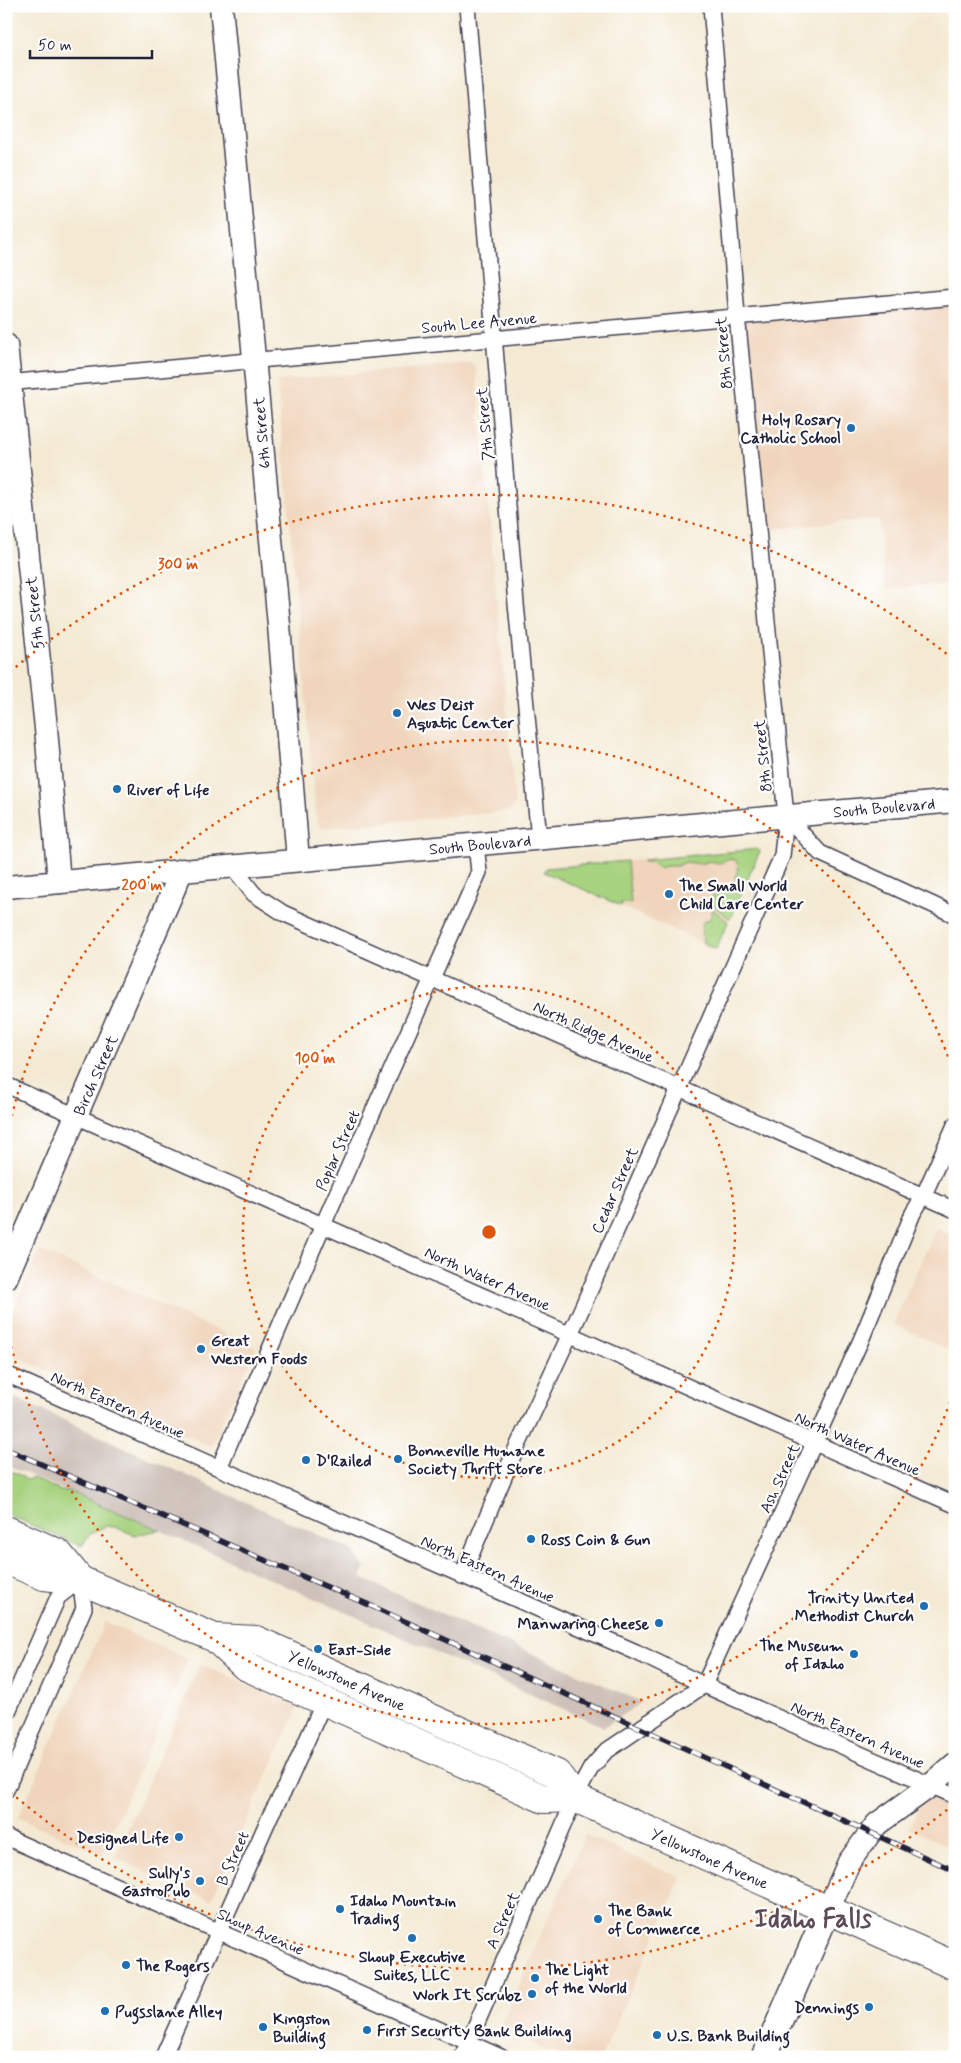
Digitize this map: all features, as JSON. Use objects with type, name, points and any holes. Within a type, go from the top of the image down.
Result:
[{"type":"highway","name":"Yellowstone Avenue","points":[[6,1530],[58,1553],[80,1580]]},
{"type":"highway","name":"Yellowstone Avenue","points":[[6,1560],[44,1576],[80,1580],[215,1638],[245,1666],[544,1799],[575,1798],[955,1966]]},
{"type":"highway","name":"Yellowstone Avenue","points":[[215,1638],[256,1640],[335,1675],[557,1774],[575,1798]]},
{"type":"main road","points":[[764,2057],[828,1910]]},
{"type":"street","name":"6th Street","points":[[221,6],[298,860]]},
{"type":"street","name":"7th Street","points":[[467,6],[516,604],[539,838]]},
{"type":"street","name":"8th Street","points":[[711,6],[737,315],[786,816]]},
{"type":"street","name":"South Lee Avenue","points":[[8,382],[737,315],[955,297]]},
{"type":"street","name":"5th Street","points":[[6,344],[8,382],[46,728],[59,882]]},
{"type":"street","name":"South Boulevard","points":[[6,886],[955,801]]},
{"type":"street","points":[[786,816],[820,853],[955,915]]},
{"type":"street","name":"Cedar Street","points":[[462,1576],[512,1458],[570,1333],[782,856],[786,816]]},
{"type":"street","name":"Poplar Street","points":[[219,1468],[478,872],[476,844]]},
{"type":"street","name":"North Ridge Avenue","points":[[232,866],[254,894],[283,913],[955,1210]]},
{"type":"street","name":"Birch Street","points":[[6,1278],[182,870]]},
{"type":"street","name":"North Water Avenue","points":[[6,1085],[955,1505]]},
{"type":"street","name":"Ash Street","points":[[704,1685],[864,1333],[913,1213],[923,1197],[955,1125]]},
{"type":"street","name":"North Eastern Avenue","points":[[6,1374],[636,1652],[704,1685],[955,1796]]},
{"type":"street","points":[[6,1716],[58,1597],[80,1580],[84,1608],[6,1790]]},
{"type":"street","name":"B Street","points":[[163,2057],[270,1814],[287,1785],[335,1675]]},
{"type":"street","points":[[575,1798],[591,1768],[605,1752],[704,1685]]},
{"type":"street","points":[[828,1910],[849,1862],[877,1824],[930,1786],[955,1764]]},
{"type":"street","name":"A Street","points":[[462,2057],[575,1798]]},
{"type":"street","name":"Shoup Avenue","points":[[6,1837],[501,2057]]},
{"type":"shaded area","name":"Holy Rosary Catholic School","points":[[955,297],[955,584],[885,589],[879,519],[758,530],[737,315]]},
{"type":"shaded area","points":[[470,363],[476,368],[515,804],[509,811],[323,828],[317,824],[277,381]]},
{"type":"shaded area","points":[[758,849],[760,851],[716,949],[544,872],[546,868]]},
{"type":"shaded area","points":[[936,1228],[955,1236],[955,1353],[893,1324]]},
{"type":"shaded area","points":[[40,1250],[256,1348],[212,1447],[6,1352],[6,1327]]},
{"type":"shaded area","points":[[6,1394],[352,1550],[365,1568],[361,1578],[642,1702],[604,1727],[160,1530],[6,1465]]},
{"type":"shaded area","points":[[105,1622],[188,1659],[102,1854],[18,1818]]},
{"type":"shaded area","points":[[200,1664],[298,1707],[211,1900],[115,1858]]},
{"type":"shaded area","points":[[955,1764],[955,1849],[908,1828],[930,1786]]},
{"type":"shaded area","points":[[585,1835],[681,1878],[601,2057],[563,2057],[499,2029]]},
{"type":"green space","points":[[758,849],[760,851],[730,919],[710,902],[715,892],[738,891],[735,878],[738,869],[737,861],[731,859],[719,863],[710,861],[701,864],[686,862],[677,866],[660,868],[650,862],[643,862],[643,860]]},
{"type":"green space","points":[[627,861],[631,903],[621,903],[621,906],[544,872],[546,868]]},
{"type":"green space","points":[[713,909],[728,922],[716,949],[703,943],[702,924],[710,919]]},
{"type":"green space","points":[[6,1470],[16,1473],[27,1480],[33,1478],[61,1491],[68,1491],[160,1530],[135,1535],[106,1526],[90,1534],[82,1546],[76,1544],[6,1514]]},
{"type":"railway","points":[[6,1449],[367,1604],[955,1871]]},
{"type":"place","name":"Holy Rosary Catholic School","points":[[851,428]]},
{"type":"place","name":"Wes Deist Aquatic Center","points":[[397,713]]},
{"type":"place","name":"River of Life","points":[[117,789]]},
{"type":"place","name":"The Small World Child Care Center","points":[[669,894]]},
{"type":"place","name":"Great Western Foods","points":[[201,1349]]},
{"type":"place","name":"Bonneville Humane Society Thrift Store","points":[[398,1459]]},
{"type":"place","name":"D'Railed","points":[[306,1460]]},
{"type":"place","name":"Ross Coin & Gun","points":[[531,1539]]},
{"type":"place","name":"Trinity United Methodist Church","points":[[924,1606]]},
{"type":"place","name":"Manwaring Cheese","points":[[659,1623]]},
{"type":"place","name":"East-Side","points":[[318,1649]]},
{"type":"place","name":"The Museum of Idaho","points":[[854,1654]]},
{"type":"place","name":"Designed Life","points":[[179,1837]]},
{"type":"place","name":"Sully's GastroPub","points":[[200,1881]]},
{"type":"place","name":"Idaho Mountain Trading","points":[[340,1909]]},
{"type":"place","name":"The Bank of Commerce","points":[[598,1919]]},
{"type":"place","name":"Shoup Executive Suites, LLC","points":[[412,1938]]},
{"type":"place","name":"The Rogers","points":[[126,1965]]},
{"type":"place","name":"The Light of the World","points":[[535,1978]]},
{"type":"place","name":"Work It Scrubz","points":[[532,1994]]},
{"type":"place","name":"Dennings","points":[[869,2007]]},
{"type":"place","name":"Pugsslane Alley","points":[[105,2011]]},
{"type":"place","name":"Kingston Building","points":[[263,2027]]},
{"type":"place","name":"First Security Bank Building","points":[[367,2030]]},
{"type":"place","name":"U.S. Bank Building","points":[[657,2035]]},
{"type":"district","name":"Idaho Falls","points":[[813,1918]]}]
